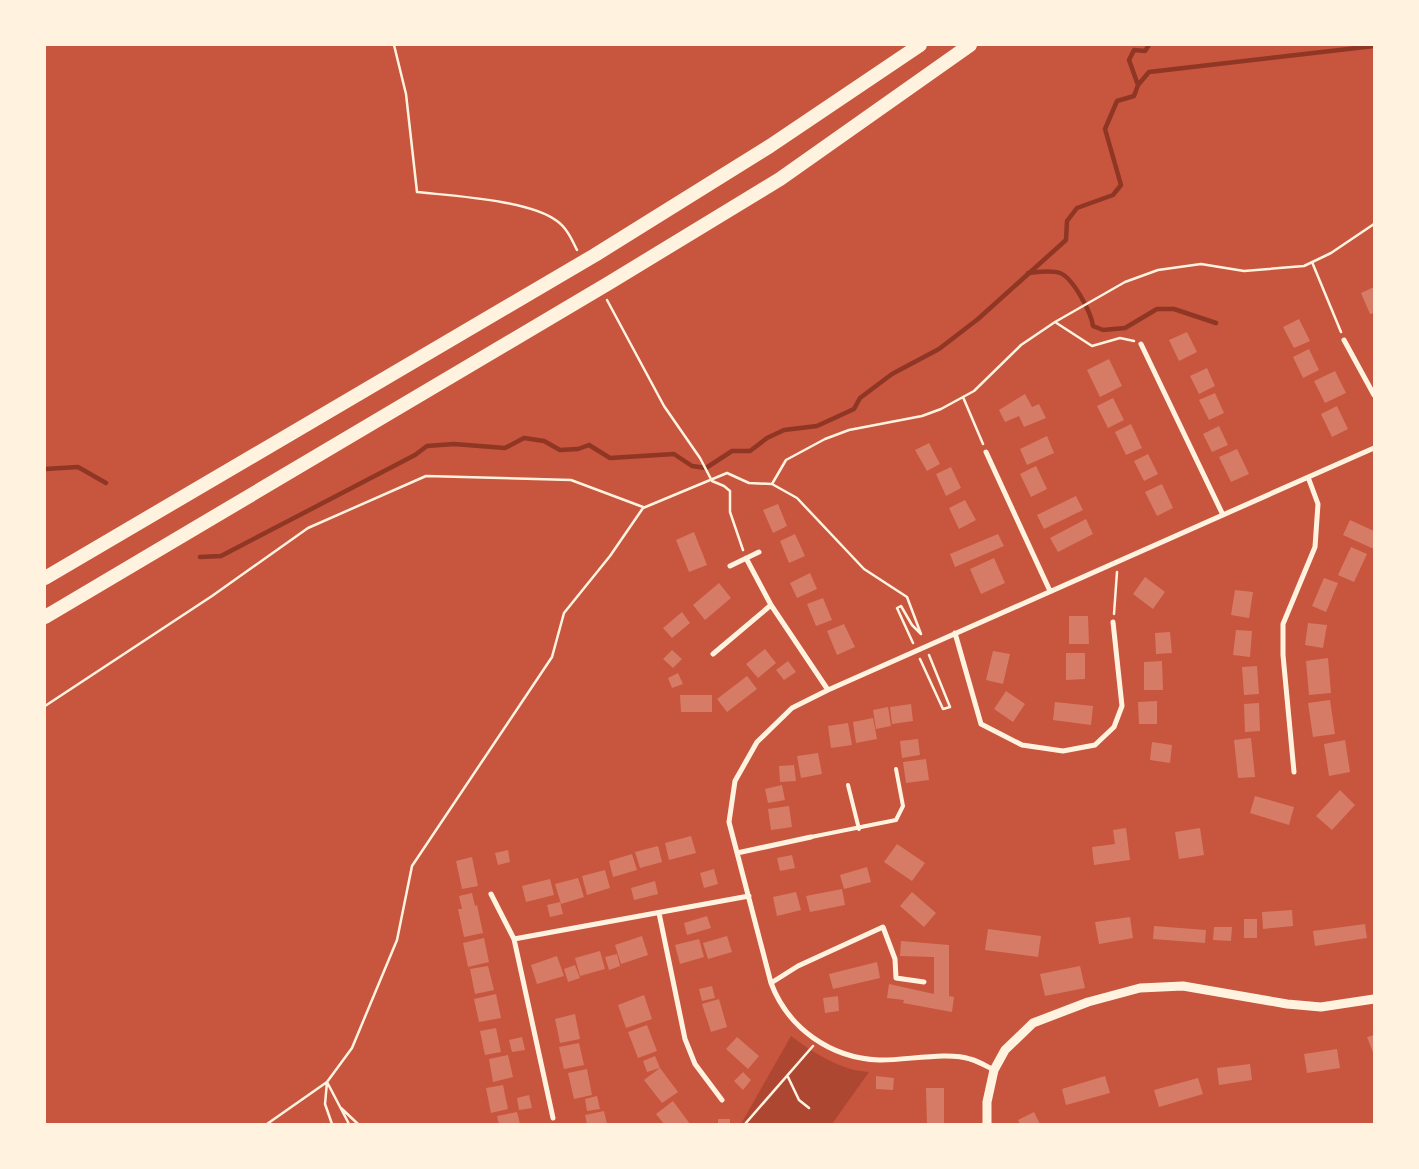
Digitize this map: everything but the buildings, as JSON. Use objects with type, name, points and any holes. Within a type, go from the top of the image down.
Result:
[{"type":"highway","points":[[45,578],[595,254],[770,146],[920,45]]},
{"type":"highway","points":[[45,618],[609,283],[780,179],[970,45]]},
{"type":"street","points":[[1344,340],[1374,395]]},
{"type":"street","points":[[1140,344],[1223,515]]},
{"type":"street","points":[[994,1070],[969,1058],[930,1057],[879,1060],[853,1056],[817,1041],[800,1029],[790,1017],[776,996],[771,983],[729,822],[735,781],[757,742],[792,708],[828,690],[1374,448]]},
{"type":"street","points":[[986,452],[1050,591]]},
{"type":"street","points":[[1294,772],[1283,655],[1283,624],[1315,547],[1318,504],[1308,477]]},
{"type":"street","points":[[730,566],[759,552]]},
{"type":"street","points":[[746,558],[771,605],[828,690]]},
{"type":"street","points":[[713,654],[771,605]]},
{"type":"street","points":[[955,633],[981,724],[1022,745],[1062,751],[1095,745],[1114,727],[1122,706],[1113,622]]},
{"type":"street","points":[[737,853],[811,838]]},
{"type":"street","points":[[492,894],[514,939],[553,1118]]},
{"type":"street","points":[[514,939],[749,896]]},
{"type":"street","points":[[659,912],[685,1039],[695,1064],[722,1100]]},
{"type":"street","points":[[771,983],[798,966],[883,927],[895,959],[896,978],[924,982]]},
{"type":"street","points":[[987,1124],[987,1102],[994,1070],[1005,1050],[1034,1023],[1088,1002],[1140,988],[1182,986],[1287,1004],[1321,1007],[1374,999]]},
{"type":"lane","points":[[811,838],[896,820],[903,806],[896,769]]},
{"type":"lane","points":[[848,785],[858,828]]},
{"type":"path","points":[[394,45],[406,94],[417,192],[515,204],[556,220],[564,228]]},
{"type":"path","points":[[772,484],[786,460],[825,439],[849,430],[922,416],[963,397],[981,385],[1021,345],[1055,322],[1125,282],[1158,270],[1201,264],[1244,271],[1304,266],[1331,253],[1374,224]]},
{"type":"path","points":[[1312,262],[1344,340]]},
{"type":"path","points":[[1055,322],[1092,346],[1120,338],[1140,344]]},
{"type":"path","points":[[625,330],[664,406],[700,458],[712,481],[730,491],[730,512],[746,558]]},
{"type":"path","points":[[963,397],[986,452]]},
{"type":"path","points":[[267,1124],[327,1082],[352,1048],[397,940],[412,866],[552,657],[564,613],[610,556],[643,508],[712,481],[727,473],[749,483],[772,484],[798,498],[864,569],[907,597],[921,634],[912,625],[901,606],[897,608],[943,709],[950,707],[929,655]]},
{"type":"path","points":[[45,706],[212,596],[308,528],[426,476],[571,480],[643,508]]},
{"type":"path","points":[[1113,622],[1118,561]]},
{"type":"path","points":[[745,1124],[817,1041]]},
{"type":"path","points":[[788,1076],[796,1095],[809,1108]]},
{"type":"path","points":[[327,1082],[349,1124]]},
{"type":"path","points":[[327,1082],[325,1104],[332,1124]]},
{"type":"path","points":[[339,1106],[358,1124]]},
{"type":"shaded area","points":[[791,1036],[828,1060],[848,1068],[869,1072],[832,1124],[741,1124]]},
{"type":"waterway","points":[[200,557],[221,556],[415,455],[427,446],[454,444],[505,448],[524,438],[544,441],[560,450],[578,449],[589,445],[610,458],[674,454],[692,466],[706,468],[732,451],[750,451],[767,438],[784,430],[817,426],[854,409],[860,398],[892,374],[939,349],[978,319],[1066,240],[1067,221],[1077,208],[1113,195],[1121,185],[1105,129],[1117,101],[1134,96],[1138,85],[1129,60],[1134,50],[1145,51],[1149,45]]},
{"type":"waterway","points":[[1138,85],[1149,72],[1374,46]]},
{"type":"waterway","points":[[1028,273],[1053,272],[1065,276],[1081,296],[1093,326],[1103,330],[1125,328],[1157,309],[1174,309],[1216,323]]},
{"type":"waterway","points":[[45,469],[78,467],[106,483]]}]
